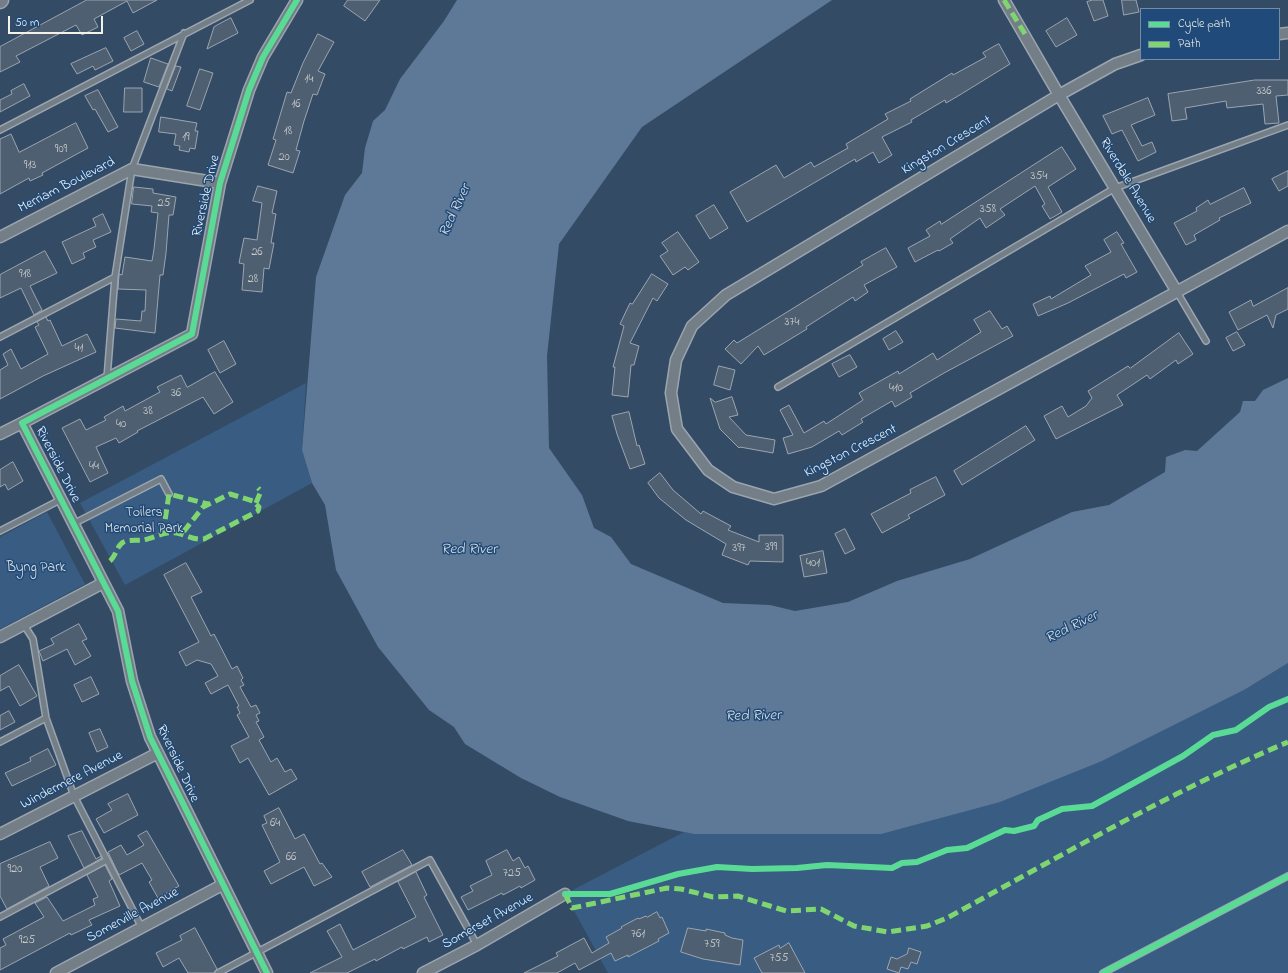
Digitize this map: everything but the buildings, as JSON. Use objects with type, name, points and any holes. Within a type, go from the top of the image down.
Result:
[{"type":"street","name":"Riverside Drive","points":[[267,973],[222,885],[150,737],[132,681],[118,612],[22,423],[192,334],[220,183],[249,90],[263,57],[297,0]]},
{"type":"street","name":"Riverdale Avenue","points":[[1004,0],[1177,292]]},
{"type":"street","name":"Kingston Crescent","points":[[1140,55],[1115,64],[1059,95],[726,295],[692,326],[676,360],[671,393],[677,429],[708,470],[733,487],[774,499],[812,490],[1288,231]]},
{"type":"street","name":"Merriam Boulevard","points":[[0,237],[132,169],[220,183]]},
{"type":"street","points":[[0,434],[22,423]]},
{"type":"street","points":[[0,637],[103,583]]},
{"type":"street","name":"Windermere Avenue","points":[[0,834],[158,753]]},
{"type":"street","name":"Somerville Avenue","points":[[56,973],[222,885]]},
{"type":"street","name":"Somerset Avenue","points":[[423,973],[477,945],[565,894]]},
{"type":"lane","points":[[0,130],[250,0]]},
{"type":"lane","points":[[107,378],[115,277],[132,169],[184,33]]},
{"type":"lane","points":[[778,387],[1115,188],[1288,125]]},
{"type":"lane","points":[[0,337],[115,277]]},
{"type":"lane","name":"Riverdale Avenue","points":[[1177,292],[1206,341]]},
{"type":"lane","points":[[73,524],[161,479],[169,494]]},
{"type":"lane","points":[[0,531],[60,500]]},
{"type":"lane","points":[[24,625],[33,639],[46,718],[74,796],[142,928]]},
{"type":"lane","points":[[0,742],[46,718]]},
{"type":"lane","points":[[0,917],[107,860]]},
{"type":"lane","points":[[218,973],[430,860],[477,945]]},
{"type":"lane","points":[[1103,973],[1288,876]]},
{"type":"green space","name":"Toilers Memorial Park","points":[[306,383],[302,450],[312,483],[125,585],[80,503]]},
{"type":"green space","name":"Byng Park","points":[[47,512],[85,584],[0,629],[0,537]]},
{"type":"green space","points":[[1288,663],[1288,973],[608,973],[565,894],[684,832],[694,834],[1102,761],[1244,690]]},
{"type":"water","name":"Red River","points":[[457,0],[832,0],[642,127],[559,244],[547,356],[549,448],[582,495],[594,528],[611,537],[631,564],[723,603],[770,605],[795,611],[848,602],[897,581],[970,559],[1072,512],[1109,505],[1165,472],[1166,457],[1185,450],[1197,451],[1240,412],[1243,401],[1255,401],[1263,390],[1288,378],[1288,663],[1244,690],[1102,761],[1000,802],[881,834],[694,834],[628,821],[560,797],[521,778],[465,744],[454,727],[429,710],[378,647],[336,570],[325,505],[312,483],[302,450],[316,277],[345,195],[362,173],[365,148],[373,121],[385,110],[400,79],[444,21]]},
{"type":"marked path","points":[[1004,0],[1025,34]]},
{"type":"marked path","points":[[256,503],[261,491],[258,488]]},
{"type":"marked path","points":[[163,534],[169,494],[208,504]]},
{"type":"marked path","points":[[110,561],[114,557],[120,545],[124,542],[143,540],[173,533],[177,533],[180,534],[184,535],[197,539],[204,539],[258,511],[259,507],[253,501],[230,494],[203,507],[181,535]]},
{"type":"marked path","points":[[565,894],[572,908],[667,888],[681,889],[713,897],[738,896],[786,911],[821,909],[854,926],[888,932],[927,926],[947,918],[1073,849],[1201,782],[1288,742]]},
{"type":"cycle path","points":[[267,973],[150,737],[132,681],[118,611],[22,423],[192,334],[220,183],[249,90],[263,57],[297,0]]},
{"type":"cycle path","points":[[565,894],[610,894],[678,874],[717,867],[752,869],[797,868],[827,865],[892,868],[902,863],[917,862],[947,850],[967,848],[1005,830],[1014,831],[1034,826],[1038,820],[1062,809],[1092,806],[1183,756],[1213,735],[1236,730],[1269,707],[1288,699]]},
{"type":"cycle path","points":[[1103,973],[1288,876]]}]
